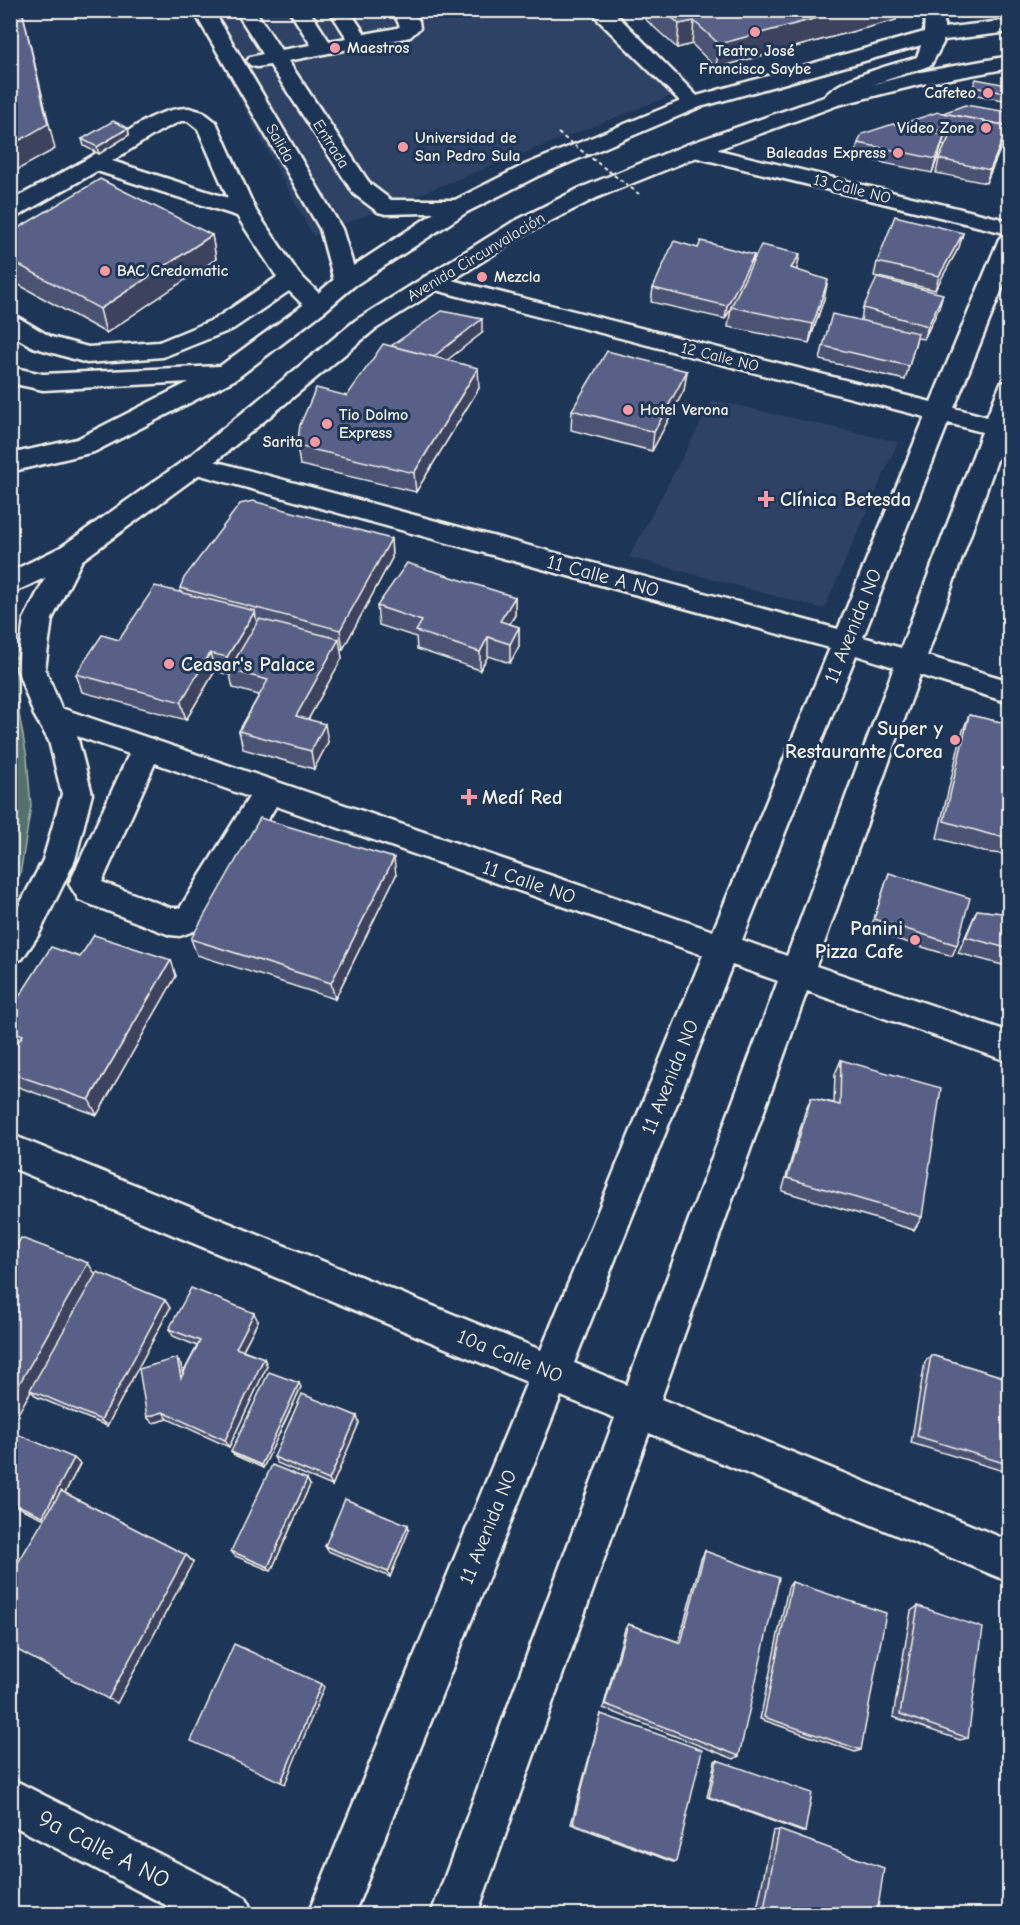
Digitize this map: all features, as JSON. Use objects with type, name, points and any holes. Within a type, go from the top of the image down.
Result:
[{"type":"main road","name":"Salida","points":[[203,10],[331,229],[346,281]]},
{"type":"main road","name":"Entrada","points":[[245,10],[347,170],[362,189],[386,207],[459,207]]},
{"type":"main road","points":[[299,10],[324,49]]},
{"type":"main road","points":[[339,10],[360,42]]},
{"type":"main road","points":[[235,65],[403,33],[410,28],[409,21],[401,10]]},
{"type":"main road","points":[[602,10],[606,17],[693,103]]},
{"type":"main road","points":[[831,101],[846,89],[924,62],[932,50],[935,35],[935,10]]},
{"type":"main road","points":[[10,463],[85,446],[227,373],[318,305],[346,281],[459,207],[530,171],[693,103],[935,35],[1010,26]]},
{"type":"main road","name":"Avenida Circunvalación","points":[[10,584],[71,554],[195,465],[365,325],[539,218],[588,193],[694,150],[831,101],[921,78],[1010,62]]},
{"type":"main road","points":[[10,211],[95,163],[169,117],[186,114],[201,118],[208,128],[245,211],[290,279],[318,305]]},
{"type":"main road","name":"13 Calle NO","points":[[694,150],[1010,228]]},
{"type":"main road","points":[[95,163],[245,211]]},
{"type":"main road","name":"11 Avenida NO","points":[[331,1914],[1010,239]]},
{"type":"main road","points":[[10,323],[42,342],[87,355],[163,349],[224,324],[290,279]]},
{"type":"main road","name":"12 Calle NO","points":[[432,282],[1002,429]]},
{"type":"main road","points":[[10,375],[43,382],[227,373]]},
{"type":"main road","points":[[454,1914],[910,662],[1002,429],[1010,388]]},
{"type":"main road","name":"11 Calle A NO","points":[[195,465],[846,642],[1010,692]]},
{"type":"main road","points":[[10,950],[28,924],[59,860],[77,795],[64,740],[49,715],[32,669],[38,620],[71,554]]},
{"type":"main road","name":"11 Calle NO","points":[[49,715],[1010,1047]]},
{"type":"main road","points":[[146,749],[85,884],[90,891],[171,921],[180,922],[191,918],[269,791]]},
{"type":"main road","name":"10a Calle NO","points":[[10,1150],[1010,1562]]},
{"type":"main road","name":"9a Calle A NO","points":[[10,1800],[230,1914]]},
{"type":"path","points":[[558,133],[639,194]]},
{"type":"shaded area","name":"Universidad de San Pedro Sula","points":[[192,11],[636,11],[610,18],[696,86],[313,236]]},
{"type":"shaded area","name":"Clínica Betesda","points":[[713,400],[898,442],[824,609],[629,557]]},
{"type":"green space","points":[[11,638],[14,638],[19,714],[27,758],[31,806],[20,875],[11,891]]},
{"type":"building","points":[[10,10],[22,10],[48,124],[10,146]]},
{"type":"building","points":[[664,10],[847,10],[719,44],[694,21],[679,24]]},
{"type":"building","points":[[976,79],[1007,85],[1005,93],[973,87]]},
{"type":"building","points":[[965,105],[1008,112],[1004,125],[943,113]]},
{"type":"building","points":[[938,112],[1008,126],[990,170],[939,159],[951,133],[904,123]]},
{"type":"building","points":[[113,121],[128,128],[97,147],[82,139]]},
{"type":"building","points":[[893,124],[945,135],[936,159],[858,143],[862,134]]},
{"type":"building","name":"BAC Credomatic","points":[[100,179],[212,235],[100,309],[10,260],[10,233]]},
{"type":"building","points":[[895,216],[963,233],[939,276],[877,262]]},
{"type":"building","points":[[674,241],[698,248],[701,241],[754,255],[727,306],[653,288]]},
{"type":"building","points":[[761,245],[800,254],[791,268],[828,280],[813,324],[731,307]]},
{"type":"building","points":[[877,278],[943,294],[928,326],[863,308]]},
{"type":"building","points":[[442,311],[482,319],[433,357],[391,346]]},
{"type":"building","points":[[832,314],[918,333],[909,366],[823,346]]},
{"type":"building","points":[[383,344],[478,368],[414,473],[297,446],[300,425],[316,388],[347,396]]},
{"type":"building","name":"Hotel Verona","points":[[607,351],[687,371],[654,432],[572,410]]},
{"type":"building","points":[[253,501],[391,539],[340,630],[180,588],[184,578],[240,504]]},
{"type":"building","points":[[407,563],[515,597],[500,621],[519,627],[510,644],[488,637],[480,652],[416,631],[422,621],[377,606]]},
{"type":"building","name":"Ceasar's Palace","points":[[155,586],[255,611],[227,657],[210,653],[181,702],[76,674],[102,635],[119,640]]},
{"type":"building","points":[[259,619],[339,639],[296,716],[325,724],[311,751],[239,731],[268,680],[229,670]]},
{"type":"building","points":[[969,715],[1010,724],[1010,837],[992,835],[944,821]]},
{"type":"building","points":[[260,818],[394,858],[331,983],[191,939]]},
{"type":"building","points":[[889,873],[970,898],[957,945],[874,919]]},
{"type":"building","points":[[1010,902],[1010,949],[966,937],[977,910],[1001,913]]},
{"type":"building","points":[[94,935],[171,960],[89,1100],[10,1073],[10,1054],[23,1035],[10,1030],[10,1011],[51,947],[80,957]]},
{"type":"building","points":[[841,1060],[941,1088],[922,1217],[787,1178],[811,1098],[840,1105]]},
{"type":"building","points":[[21,1238],[88,1263],[10,1400],[10,1256]]},
{"type":"building","points":[[97,1272],[165,1300],[101,1420],[30,1390]]},
{"type":"building","points":[[191,1288],[254,1313],[236,1348],[264,1358],[225,1440],[163,1412],[147,1417],[139,1369],[177,1358],[181,1378],[200,1341],[169,1329]]},
{"type":"building","points":[[931,1355],[1010,1379],[1010,1465],[917,1436]]},
{"type":"building","points":[[269,1372],[299,1383],[261,1465],[231,1452]]},
{"type":"building","points":[[302,1394],[357,1416],[329,1480],[274,1457]]},
{"type":"building","points":[[10,1431],[74,1458],[43,1516],[10,1502]]},
{"type":"building","points":[[272,1465],[307,1479],[268,1567],[231,1551]]},
{"type":"building","points":[[61,1491],[186,1555],[108,1699],[10,1646],[10,1576]]},
{"type":"building","points":[[345,1499],[408,1525],[388,1572],[325,1546]]},
{"type":"building","points":[[705,1551],[779,1578],[739,1756],[605,1704],[628,1624],[681,1643]]},
{"type":"building","points":[[792,1582],[886,1613],[861,1750],[764,1717]]},
{"type":"building","points":[[918,1606],[983,1628],[968,1738],[900,1714]]},
{"type":"building","points":[[234,1644],[321,1684],[281,1782],[191,1741]]},
{"type":"building","points":[[601,1714],[702,1750],[676,1862],[573,1823]]},
{"type":"building","points":[[717,1760],[812,1793],[805,1832],[709,1797]]},
{"type":"building","points":[[779,1830],[884,1868],[877,1914],[763,1914]]},
{"type":"place","name":"Teatro José Francisco Saybe","points":[[755,32]]},
{"type":"place","name":"Maestros","points":[[335,48]]},
{"type":"place","name":"Cafeteo","points":[[988,93]]},
{"type":"place","name":"Video Zone","points":[[986,128]]},
{"type":"place","name":"Universidad de San Pedro Sula","points":[[403,147]]},
{"type":"place","name":"Baleadas Express","points":[[898,153]]},
{"type":"place","name":"BAC Credomatic","points":[[105,271]]},
{"type":"place","name":"Mezcla","points":[[482,277]]},
{"type":"place","name":"Hotel Verona","points":[[628,410]]},
{"type":"place","name":"Tio Dolmo Express","points":[[327,424]]},
{"type":"place","name":"Sarita","points":[[315,442]]},
{"type":"place","name":"Clínica Betesda","points":[[766,499]]},
{"type":"place","name":"Ceasar's Palace","points":[[169,664]]},
{"type":"place","name":"Super y Restaurante Corea","points":[[955,740]]},
{"type":"place","name":"Medí Red","points":[[469,797]]},
{"type":"place","name":"Panini Pizza Cafe","points":[[915,940]]}]
